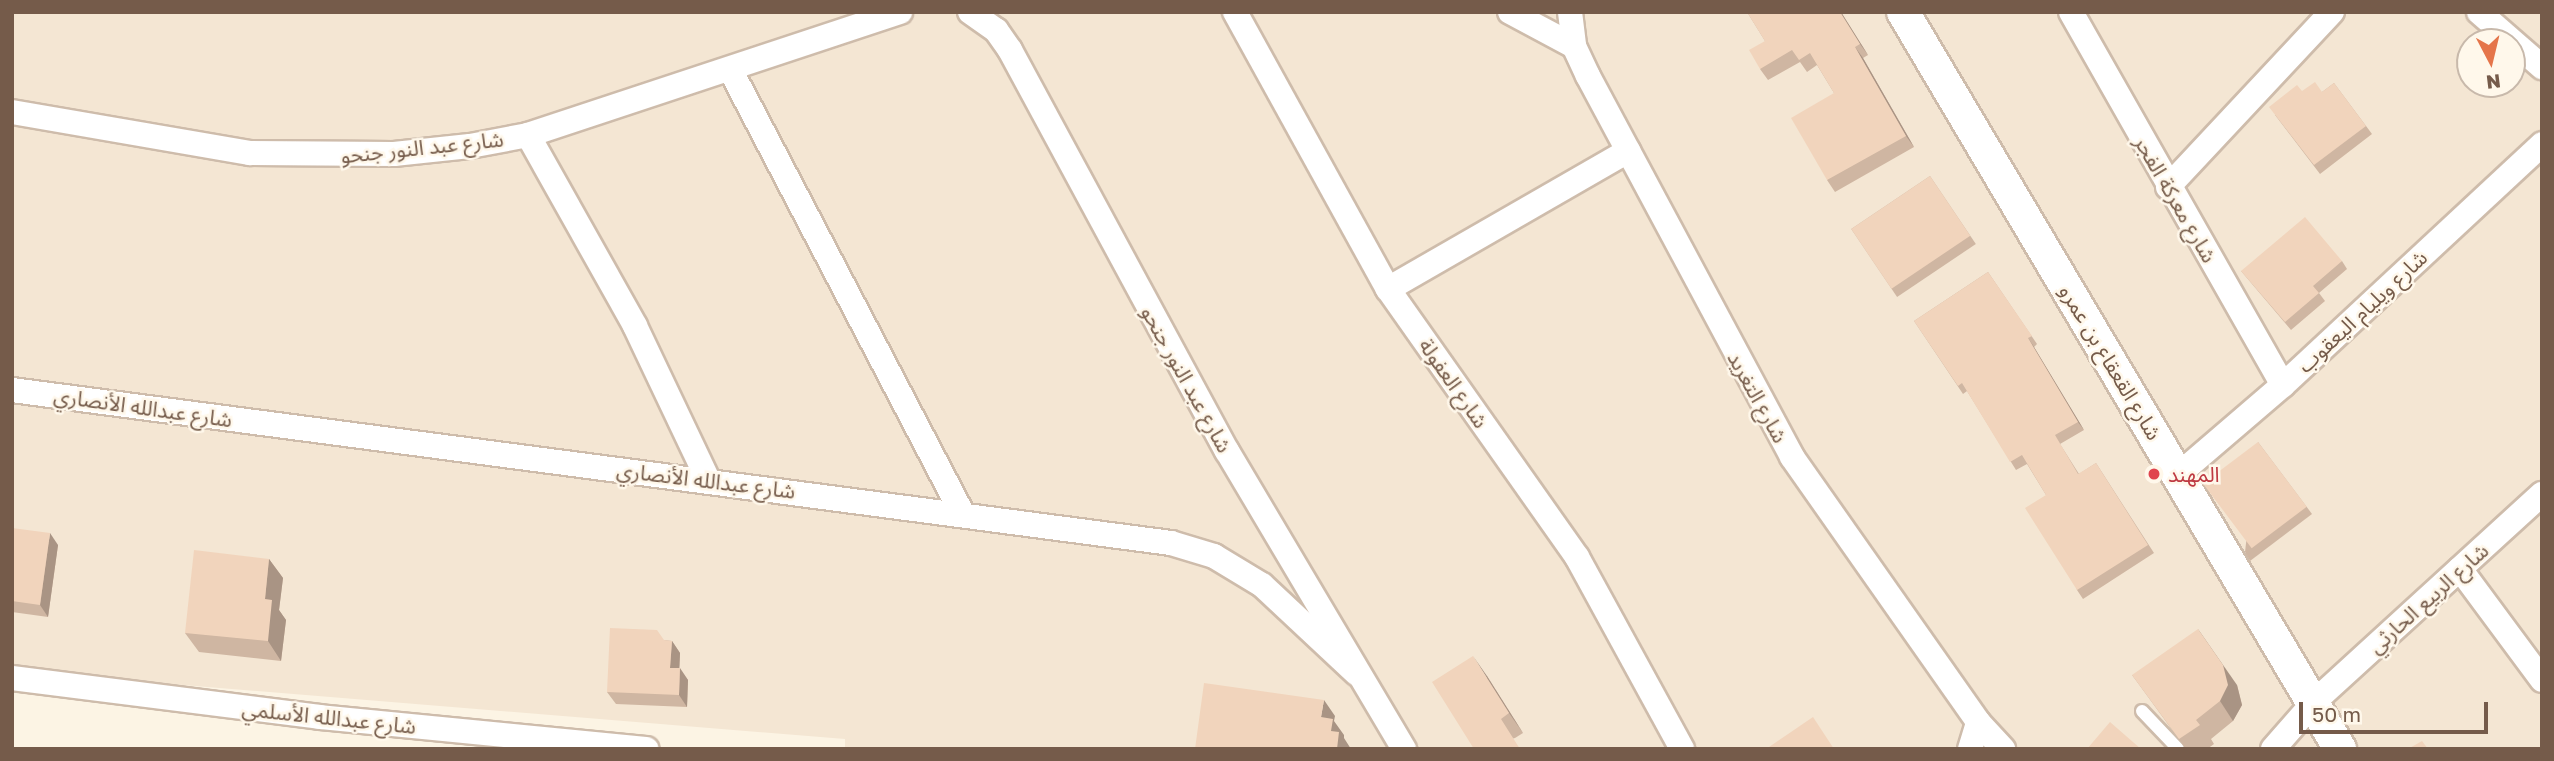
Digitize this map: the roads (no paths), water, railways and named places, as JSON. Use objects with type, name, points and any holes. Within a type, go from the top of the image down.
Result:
[{"type":"street","name":"شارع عبد النور جنحو","points":[[12,112],[250,153],[394,154],[528,135],[731,71],[900,12]]},
{"type":"street","name":"شارع عبد النور جنحو","points":[[970,12],[996,30],[1010,50],[1156,325],[1356,673],[1404,749]]},
{"type":"street","name":"شارع العفولة","points":[[1235,12],[1388,289],[1577,557],[1682,749]]},
{"type":"street","points":[[1510,12],[1574,46]]},
{"type":"street","name":"شارع التغريد","points":[[1570,12],[1574,46],[1792,457],[1978,723],[2003,749]]},
{"type":"street","name":"شارع القعقاع بن عمرو","points":[[1903,12],[2340,749]]},
{"type":"street","name":"شارع معركة الفجر","points":[[2071,12],[2168,187],[2283,384]]},
{"type":"street","points":[[2168,187],[2332,12]]},
{"type":"street","points":[[2479,12],[2542,67]]},
{"type":"street","points":[[731,71],[962,513]]},
{"type":"street","points":[[528,135],[635,326],[708,480]]},
{"type":"street","name":"شارع ويليام اليعقوب","points":[[2178,475],[2283,384],[2542,144]]},
{"type":"street","points":[[1388,289],[1628,151]]},
{"type":"street","name":"شارع عبدالله الأنصاري","points":[[12,390],[962,513],[1171,543],[1214,556],[1262,585],[1356,673]]},
{"type":"street","name":"شارع الربيع الحارثي","points":[[2273,749],[2314,702],[2542,494]]},
{"type":"street","points":[[2460,569],[2542,680]]},
{"type":"street","name":"شارع عبدالله الأسلمي","points":[[12,678],[320,717],[646,749]]},
{"type":"street","points":[[1970,749],[1978,723]]},
{"type":"lane","points":[[2142,711],[2178,749]]},
{"type":"place","name":"المهند","points":[[2154,474]]}]
